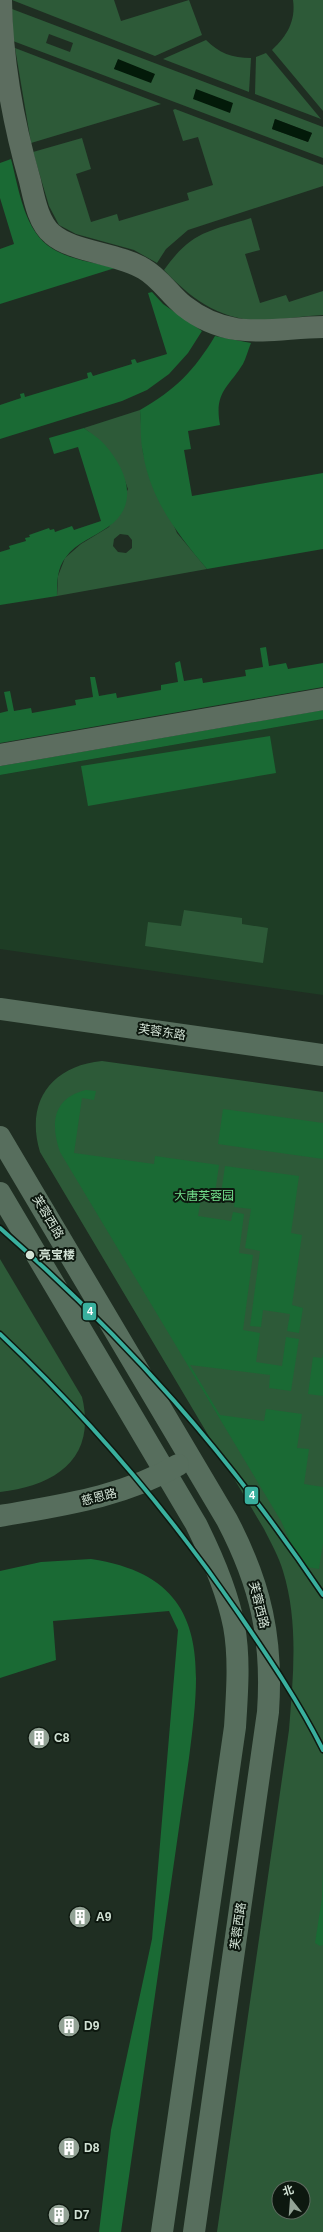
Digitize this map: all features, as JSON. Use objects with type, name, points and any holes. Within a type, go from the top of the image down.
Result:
[{"type":"main road","name":"芙蓉东路","points":[[0,1009],[323,1055]]},
{"type":"main road","name":"芙蓉西路","points":[[0,1137],[191,1457],[236,1537],[254,1582],[265,1620],[269,1654],[270,1684],[268,1712],[194,2232]]},
{"type":"main road","points":[[0,1193],[166,1472],[204,1540],[225,1593],[234,1627],[237,1660],[237,1694],[233,1743],[162,2232]]},
{"type":"main road","name":"慈恩路","points":[[0,1516],[100,1498],[147,1481],[191,1457]]},
{"type":"street","points":[[0,0],[5,65],[19,145],[42,219],[52,234],[72,244],[120,257],[145,269],[184,306],[200,317],[221,326],[251,332],[323,327]]},
{"type":"street","points":[[0,755],[323,699]]},
{"type":"shaded area","points":[[118,59],[155,74],[151,83],[114,69]]},
{"type":"shaded area","points":[[196,89],[233,103],[230,113],[193,99]]},
{"type":"shaded area","points":[[275,119],[312,133],[308,142],[272,129]]},
{"type":"shaded area","points":[[323,719],[323,995],[0,949],[0,775]]},
{"type":"green space","points":[[12,0],[114,0],[121,21],[189,0],[202,35],[155,56]]},
{"type":"green space","points":[[293,0],[323,0],[323,111],[272,50],[286,34],[292,21],[294,8]]},
{"type":"green space","points":[[12,9],[323,127],[323,158],[13,41]],"holes":[[[49,34],[73,43],[70,52],[46,43]],[[118,60],[154,74],[114,69]],[[275,119],[312,133],[308,142],[272,129]]]},
{"type":"green space","points":[[206,40],[226,54],[251,58],[249,92],[163,59]]},
{"type":"green space","points":[[15,48],[161,104],[31,143]]},
{"type":"green space","points":[[266,53],[321,119],[255,94],[256,57]]},
{"type":"green space","points":[[175,109],[323,165],[323,186],[188,230],[166,249],[157,263],[134,250],[76,234],[59,225],[49,206],[33,152],[82,138],[91,169],[76,174],[91,222],[117,214],[119,221],[189,200],[187,193],[213,185],[198,137],[183,141],[173,110]]},
{"type":"green space","points":[[11,159],[24,209],[35,232],[43,241],[53,249],[68,256],[115,268],[0,304],[0,249],[14,244],[0,198],[0,163]]},
{"type":"green space","points":[[251,218],[260,250],[245,254],[260,303],[286,295],[289,302],[323,291],[323,315],[268,320],[237,318],[210,307],[198,300],[164,270],[183,247],[192,240],[212,230]]},
{"type":"green space","points":[[152,292],[163,304],[202,331],[188,353],[169,374],[147,390],[122,401],[0,439],[0,405],[21,398],[20,394],[24,393],[25,397],[88,378],[87,373],[91,372],[93,376],[132,364],[131,360],[135,359],[137,363],[167,354],[148,293]]},
{"type":"green space","points":[[215,336],[251,343],[243,364],[224,391],[221,398],[219,405],[220,425],[188,431],[191,449],[184,450],[192,496],[323,473],[323,549],[207,569],[176,529],[159,501],[152,486],[143,453],[140,410],[164,395],[183,379],[199,360]]},
{"type":"green space","points":[[140,410],[143,453],[177,533],[207,569],[57,596],[58,576],[65,558],[81,544],[109,527],[128,489],[116,462],[106,448],[84,428]],"holes":[[[120,534],[128,535],[132,540],[132,548],[126,553],[118,552],[113,546],[114,539]]]},
{"type":"green space","points":[[84,428],[103,443],[119,465],[127,487],[127,498],[124,508],[118,518],[108,527],[80,544],[66,557],[59,570],[57,580],[57,596],[0,605],[0,552],[10,549],[9,546],[26,541],[25,538],[30,537],[29,535],[49,528],[50,530],[54,529],[55,532],[72,526],[74,530],[101,521],[78,447],[54,454],[49,438]]},
{"type":"green space","points":[[266,647],[269,666],[286,663],[288,669],[323,663],[323,687],[0,743],[0,713],[8,711],[4,692],[10,691],[14,711],[31,708],[32,713],[76,705],[75,700],[93,697],[90,677],[95,677],[99,696],[116,693],[117,698],[161,690],[161,685],[178,682],[175,663],[180,661],[184,681],[202,678],[203,683],[246,676],[245,670],[263,667],[260,648]]},
{"type":"green space","points":[[323,710],[323,719],[0,775],[0,766]]},
{"type":"green space","points":[[270,736],[276,773],[88,806],[81,766]]},
{"type":"green space","points":[[184,910],[242,918],[242,924],[268,928],[263,963],[145,946],[148,922],[181,926]]},
{"type":"green space","name":"大唐芙蓉园","points":[[102,1061],[323,1092],[323,2232],[217,2232],[289,1730],[294,1650],[291,1610],[288,1591],[281,1566],[275,1550],[264,1529],[40,1152],[36,1134],[36,1117],[40,1103],[46,1090],[56,1079],[69,1070],[84,1064]]},
{"type":"green space","points":[[86,1090],[96,1091],[94,1100],[82,1098],[74,1153],[154,1164],[155,1156],[219,1165],[215,1193],[202,1192],[198,1216],[231,1221],[233,1212],[244,1214],[239,1253],[253,1255],[243,1330],[260,1333],[256,1362],[282,1366],[286,1337],[299,1339],[291,1391],[269,1388],[270,1375],[190,1365],[220,1415],[264,1421],[266,1409],[302,1414],[297,1448],[309,1449],[304,1484],[323,1487],[323,1543],[319,1569],[301,1566],[281,1521],[60,1152],[55,1131],[57,1113],[61,1105],[67,1099]]},
{"type":"green space","points":[[223,1109],[323,1123],[323,1159],[218,1144]]},
{"type":"green space","points":[[225,1166],[299,1176],[291,1233],[302,1235],[292,1305],[303,1308],[299,1333],[287,1331],[290,1314],[263,1310],[261,1327],[250,1326],[260,1251],[245,1248],[251,1209],[234,1207],[235,1196],[221,1194]]},
{"type":"green space","points":[[0,1259],[82,1397],[85,1419],[83,1437],[77,1453],[67,1466],[54,1476],[38,1483],[20,1489],[0,1492]]},
{"type":"green space","points":[[323,1354],[323,1396],[308,1394],[313,1357],[322,1358]]},
{"type":"green space","points":[[91,1559],[130,1569],[159,1584],[178,1605],[190,1630],[195,1658],[196,1690],[189,1758],[121,2232],[99,2232],[111,2130],[152,1939],[178,1630],[169,1611],[53,1621],[56,1660],[0,1678],[0,1571],[41,1562]]},
{"type":"green space","points":[[323,1868],[323,1945],[320,1946],[315,1943],[322,1898]]},
{"type":"transit line","name":"4","points":[[0,1228],[47,1270],[91,1313],[174,1401],[213,1446],[250,1494],[287,1543],[323,1595]]},
{"type":"transit line","name":"4","points":[[0,1334],[97,1433],[185,1539],[239,1614],[294,1697],[323,1750]]},
{"type":"place","name":"亮宝楼","points":[[30,1255]]},
{"type":"place","name":"C8","points":[[39,1738]]},
{"type":"place","name":"A9","points":[[80,1917]]},
{"type":"place","name":"D9","points":[[69,2026]]},
{"type":"place","name":"D8","points":[[69,2148]]},
{"type":"place","name":"D7","points":[[59,2215]]}]
